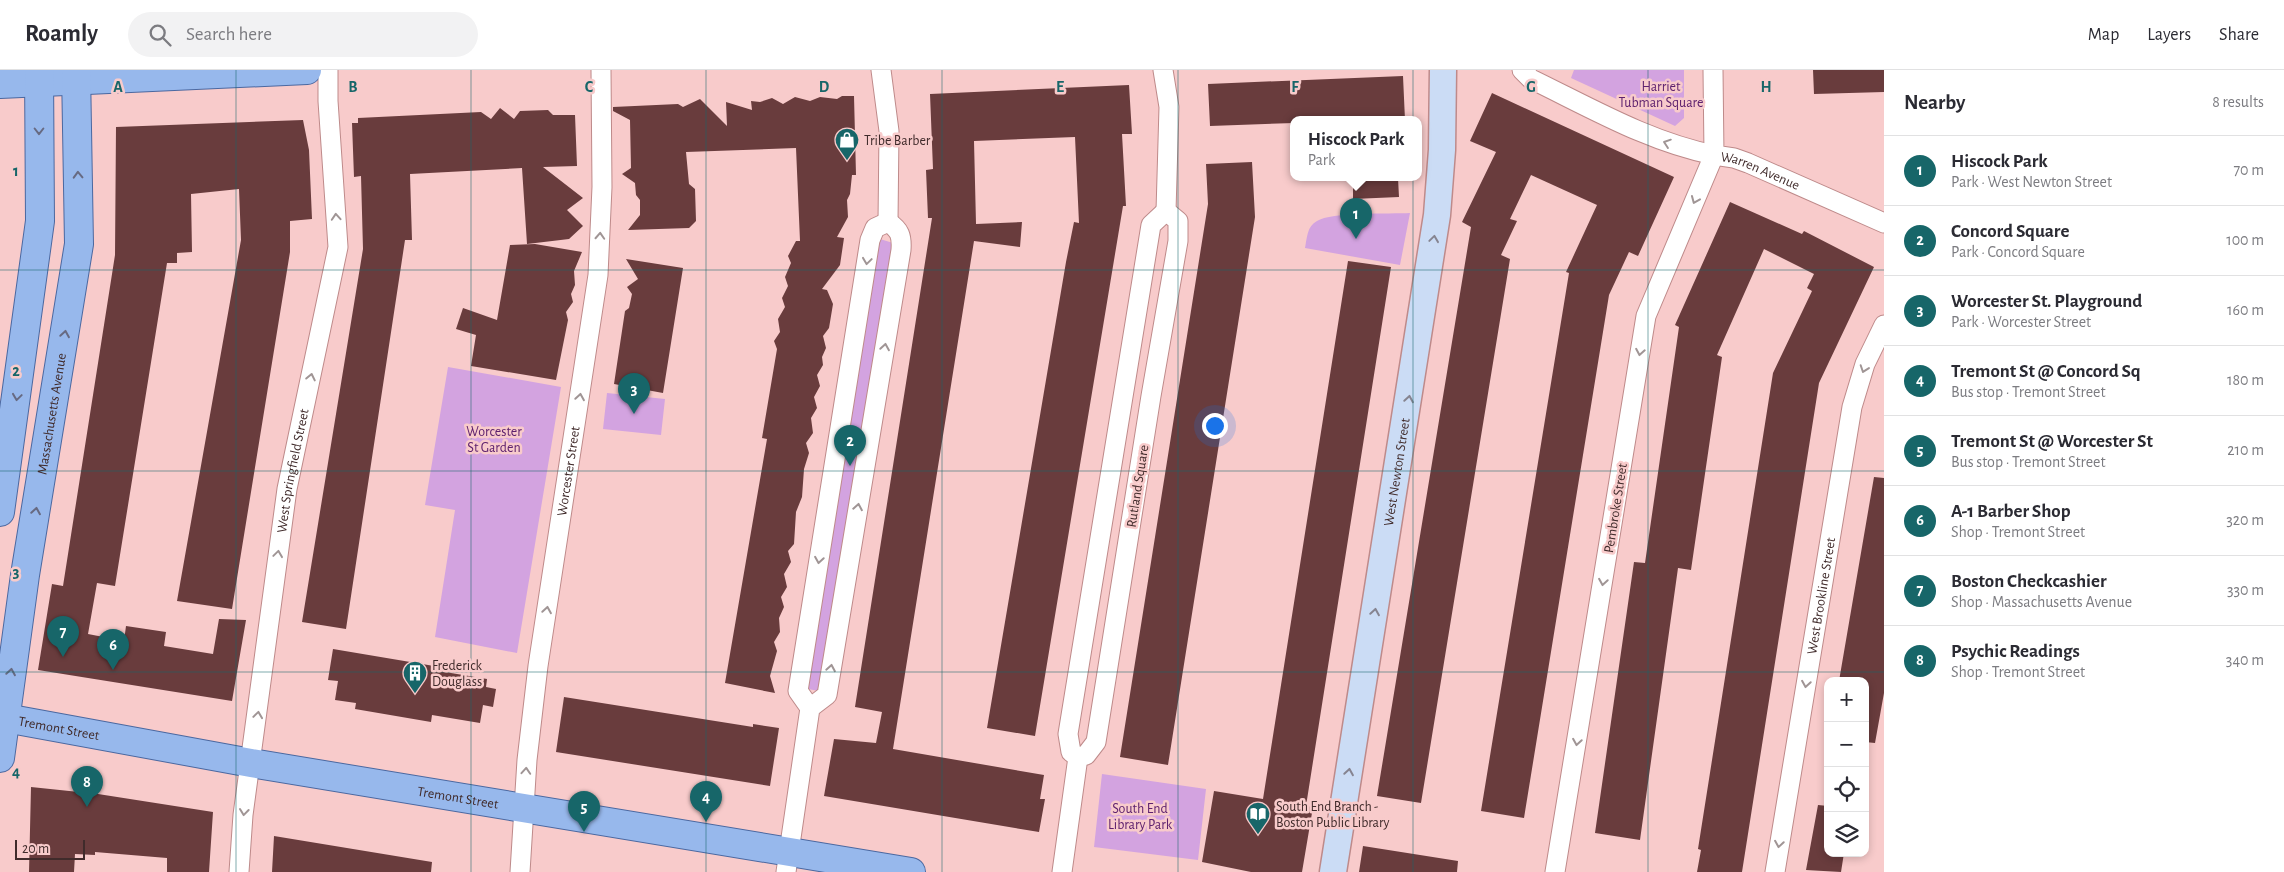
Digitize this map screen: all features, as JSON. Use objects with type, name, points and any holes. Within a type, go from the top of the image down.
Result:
[{"type":"main road","points":[[0,84],[39,76],[307,70]]},
{"type":"main road","name":"West Newton Street","points":[[1333,872],[1437,215],[1442,150],[1443,70]]},
{"type":"main road","name":"Massachusetts Avenue","points":[[0,758],[2,720],[79,244],[75,111],[76,75]]},
{"type":"main road","points":[[0,512],[40,228],[39,76]]},
{"type":"main road","name":"Tremont Street","points":[[2,720],[523,809],[787,862],[911,872]]},
{"type":"street","name":"West Springfield Street","points":[[239,872],[243,814],[287,489],[338,247],[328,101],[328,70]]},
{"type":"street","name":"Worcester Street","points":[[520,872],[523,809],[538,666],[598,275],[602,187],[601,70]]},
{"type":"street","points":[[881,70],[889,131],[888,222]]},
{"type":"street","points":[[1062,872],[1078,757],[1072,752],[1068,744],[1068,734],[1093,567],[1150,225],[1166,211],[1170,107],[1163,70]]},
{"type":"street","points":[[1522,70],[1531,79],[1652,138],[1686,150],[1714,156]]},
{"type":"street","name":"Warren Avenue","points":[[1712,70],[1714,156],[1734,158],[1748,163],[1884,223]]},
{"type":"street","name":"Pembroke Street","points":[[1556,872],[1646,316],[1714,156]]},
{"type":"street","name":"Rutland Square","points":[[1078,757],[1086,755],[1096,742],[1151,396],[1178,241],[1178,221],[1166,211]]},
{"type":"street","points":[[810,708],[827,695],[898,270],[902,236],[888,222]]},
{"type":"street","points":[[787,862],[810,708],[798,691],[870,240],[875,228],[888,222]]},
{"type":"street","name":"West Brookline Street","points":[[1775,872],[1852,407],[1865,364],[1884,325]]},
{"type":"green space","name":"Harriet Tubman Square","points":[[1574,70],[1684,70],[1684,118],[1675,126],[1571,78]]},
{"type":"green space","points":[[1410,213],[1400,265],[1305,248],[1311,226],[1324,218],[1361,214]]},
{"type":"green space","points":[[880,239],[893,243],[819,691],[808,689]]},
{"type":"green space","name":"Worcester St Garden","points":[[448,367],[561,387],[517,653],[435,637],[455,510],[425,505]]},
{"type":"green space","points":[[607,393],[665,399],[661,435],[603,429]]},
{"type":"green space","name":"South End Library Park","points":[[1102,774],[1206,789],[1198,860],[1094,847]]},
{"type":"building","points":[[1813,70],[1884,70],[1884,92],[1814,94]]},
{"type":"building","points":[[1403,76],[1405,116],[1290,116],[1290,123],[1210,126],[1208,84]]},
{"type":"building","points":[[1129,85],[1132,134],[1122,134],[1126,206],[1123,206],[1035,736],[987,728],[1066,262],[1074,222],[1079,223],[1075,137],[974,141],[976,224],[1022,222],[1020,247],[974,241],[893,749],[1044,775],[1040,799],[1045,799],[1039,832],[824,796],[834,739],[876,743],[882,712],[855,707],[932,218],[928,218],[926,170],[933,169],[930,94]]},
{"type":"building","points":[[1492,93],[1674,177],[1638,256],[1629,252],[1609,295],[1524,818],[1481,811],[1569,273],[1566,272],[1597,205],[1531,175],[1510,219],[1517,221],[1501,255],[1510,259],[1421,803],[1377,796],[1471,227],[1462,222],[1496,152],[1470,141]]},
{"type":"building","points":[[842,96],[854,96],[856,175],[852,175],[850,194],[847,200],[848,217],[837,237],[844,238],[840,265],[822,289],[827,290],[833,304],[829,328],[823,336],[826,348],[822,357],[823,365],[817,375],[820,386],[814,397],[817,408],[811,418],[813,433],[806,443],[809,453],[804,469],[802,497],[796,512],[794,544],[788,551],[791,562],[784,574],[787,587],[781,597],[784,607],[779,618],[780,632],[774,642],[777,651],[770,676],[775,693],[725,683],[767,439],[762,438],[777,349],[774,341],[780,332],[778,319],[785,307],[782,298],[788,286],[785,277],[791,263],[788,256],[796,241],[800,241],[796,148],[686,152],[689,184],[695,189],[696,221],[689,228],[628,230],[640,215],[640,200],[636,195],[635,183],[622,174],[631,168],[630,120],[613,111],[613,107],[678,104],[683,107],[700,99],[727,126],[726,102],[752,110],[751,101],[760,102],[772,98],[783,104],[795,97],[810,101],[820,97],[837,99]]},
{"type":"building","points":[[500,108],[514,119],[520,111],[548,110],[553,115],[575,115],[577,166],[543,167],[583,198],[567,210],[583,226],[569,239],[527,244],[522,168],[410,174],[412,240],[405,240],[346,629],[302,622],[363,249],[361,176],[354,177],[352,123],[358,123],[358,118],[481,112],[491,119]]},
{"type":"building","points":[[303,120],[309,150],[312,219],[290,221],[290,252],[232,609],[177,601],[241,240],[239,189],[191,194],[192,252],[177,253],[177,263],[167,263],[115,586],[97,583],[88,634],[124,641],[126,626],[166,632],[164,646],[213,654],[219,619],[246,620],[232,701],[38,670],[52,584],[63,586],[115,255],[116,127]]},
{"type":"building","points":[[1252,162],[1255,217],[1168,765],[1120,757],[1208,204],[1206,164]]},
{"type":"building","points":[[1353,181],[1398,181],[1399,197],[1353,199]]},
{"type":"building","points":[[1730,202],[1802,234],[1804,231],[1874,267],[1819,383],[1742,872],[1697,872],[1701,850],[1698,849],[1773,373],[1812,291],[1807,288],[1814,274],[1764,249],[1717,355],[1722,357],[1691,570],[1678,568],[1640,840],[1595,833],[1634,562],[1645,563],[1679,327],[1675,325]]},
{"type":"building","points":[[535,244],[582,252],[574,271],[575,285],[571,294],[573,302],[566,312],[568,320],[556,380],[471,366],[476,335],[456,329],[463,308],[497,320],[510,245]]},
{"type":"building","points":[[626,259],[683,268],[663,393],[614,384],[625,311],[629,308],[632,294],[627,287],[638,279]]},
{"type":"building","points":[[1348,261],[1391,267],[1306,806],[1313,807],[1302,872],[1251,872],[1202,862],[1214,791],[1263,799]]},
{"type":"building","points":[[1874,477],[1884,478],[1884,693],[1875,743],[1869,742],[1869,677],[1840,677]]},
{"type":"building","name":"Frederick Douglass","points":[[333,649],[440,667],[439,671],[487,679],[486,687],[496,689],[493,707],[483,705],[480,723],[432,715],[431,722],[355,709],[356,703],[335,700],[338,681],[328,680]]},
{"type":"building","points":[[564,697],[753,727],[753,724],[779,728],[770,786],[556,752]]},
{"type":"building","points":[[31,787],[98,794],[213,812],[209,872],[167,872],[167,858],[95,852],[95,855],[75,854],[74,872],[29,872]]},
{"type":"building","points":[[1818,805],[1824,806],[1824,857],[1843,857],[1841,872],[1806,870]]},
{"type":"building","points":[[274,836],[432,862],[431,872],[272,872]]},
{"type":"building","points":[[1363,846],[1458,861],[1457,872],[1359,872]]},
{"type":"place","name":"Tribe Barber","points":[[847,161]]},
{"type":"place","name":"Hiscock Park","points":[[1356,239]]},
{"type":"place","name":"Worcester St. Playground","points":[[634,414]]},
{"type":"place","name":"Concord Square","points":[[850,466]]},
{"type":"place","name":"Boston Checkcashier","points":[[63,657]]},
{"type":"place","name":"A-1 Barber Shop","points":[[113,670]]},
{"type":"place","name":"Frederick Douglass","points":[[415,694]]},
{"type":"place","name":"Psychic Readings","points":[[87,807]]},
{"type":"place","name":"Tremont St @ Concord Sq","points":[[706,822]]},
{"type":"place","name":"Tremont St @ Worcester St","points":[[584,832]]},
{"type":"place","name":"South End Branch - Boston Public Library","points":[[1258,835]]}]
